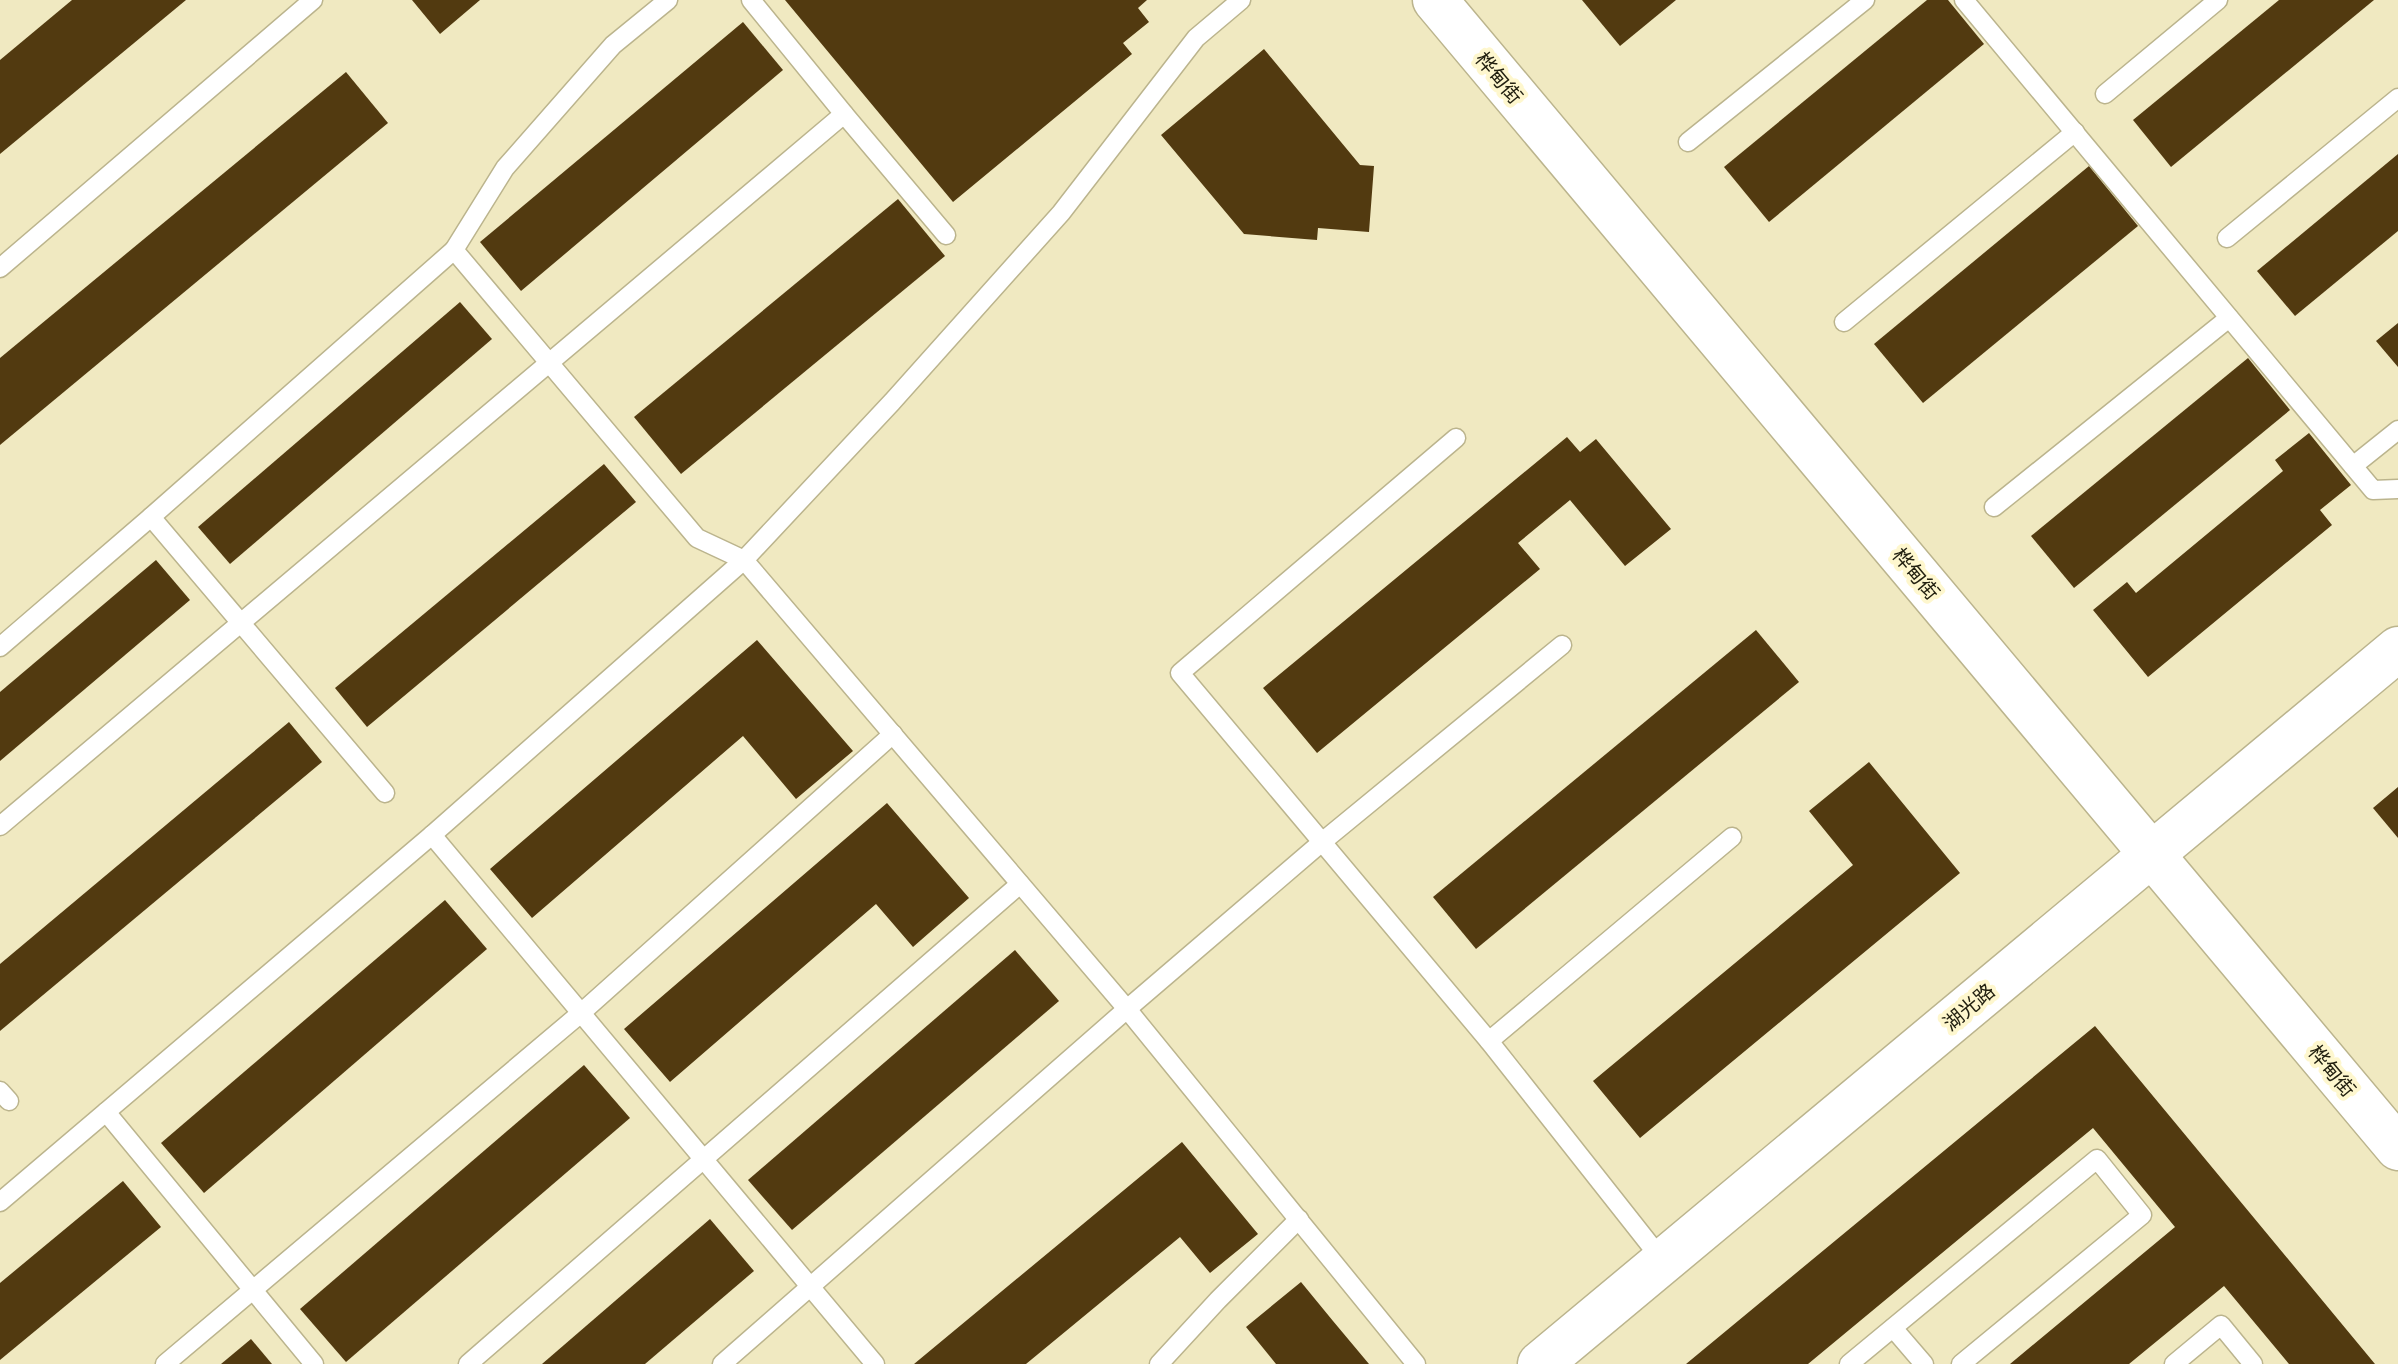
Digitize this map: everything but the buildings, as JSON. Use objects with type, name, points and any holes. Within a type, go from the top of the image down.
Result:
[{"type":"street","name":"桦甸街","points":[[1435,0],[2398,1148]]},
{"type":"street","name":"湖光路","points":[[1540,1364],[2398,649]]},
{"type":"lane","points":[[0,268],[313,0]]},
{"type":"lane","points":[[0,647],[454,250],[505,168],[613,45],[668,0]]},
{"type":"lane","points":[[751,0],[946,235]]},
{"type":"lane","points":[[0,1202],[432,835],[744,560],[892,402],[1061,213],[1196,38],[1241,0]]},
{"type":"lane","points":[[1688,142],[1865,0]]},
{"type":"lane","points":[[1964,0],[2373,490],[2398,489]]},
{"type":"lane","points":[[2105,94],[2218,0]]},
{"type":"lane","points":[[2227,238],[2398,98]]},
{"type":"lane","points":[[0,826],[844,114]]},
{"type":"lane","points":[[1844,322],[2075,132]]},
{"type":"lane","points":[[454,250],[697,538],[744,560],[1127,1009],[1416,1364]]},
{"type":"lane","points":[[1994,507],[2229,318]]},
{"type":"lane","points":[[2353,466],[2398,430]]},
{"type":"lane","points":[[1456,438],[1180,673],[1489,1041],[1662,1260]]},
{"type":"lane","points":[[151,517],[385,793]]},
{"type":"lane","points":[[722,1364],[1322,842],[1562,645]]},
{"type":"lane","points":[[165,1364],[581,1013],[893,734]]},
{"type":"lane","points":[[432,835],[875,1364]]},
{"type":"lane","points":[[1489,1041],[1732,837]]},
{"type":"lane","points":[[468,1364],[1020,884]]},
{"type":"lane","points":[[106,1112],[314,1364]]},
{"type":"lane","points":[[1853,1363],[2097,1159],[2142,1215],[1961,1364]]},
{"type":"lane","points":[[1159,1364],[1299,1219]]},
{"type":"lane","points":[[2174,1364],[2221,1325],[2253,1364]]},
{"type":"lane","points":[[1893,1328],[1924,1364]]}]
